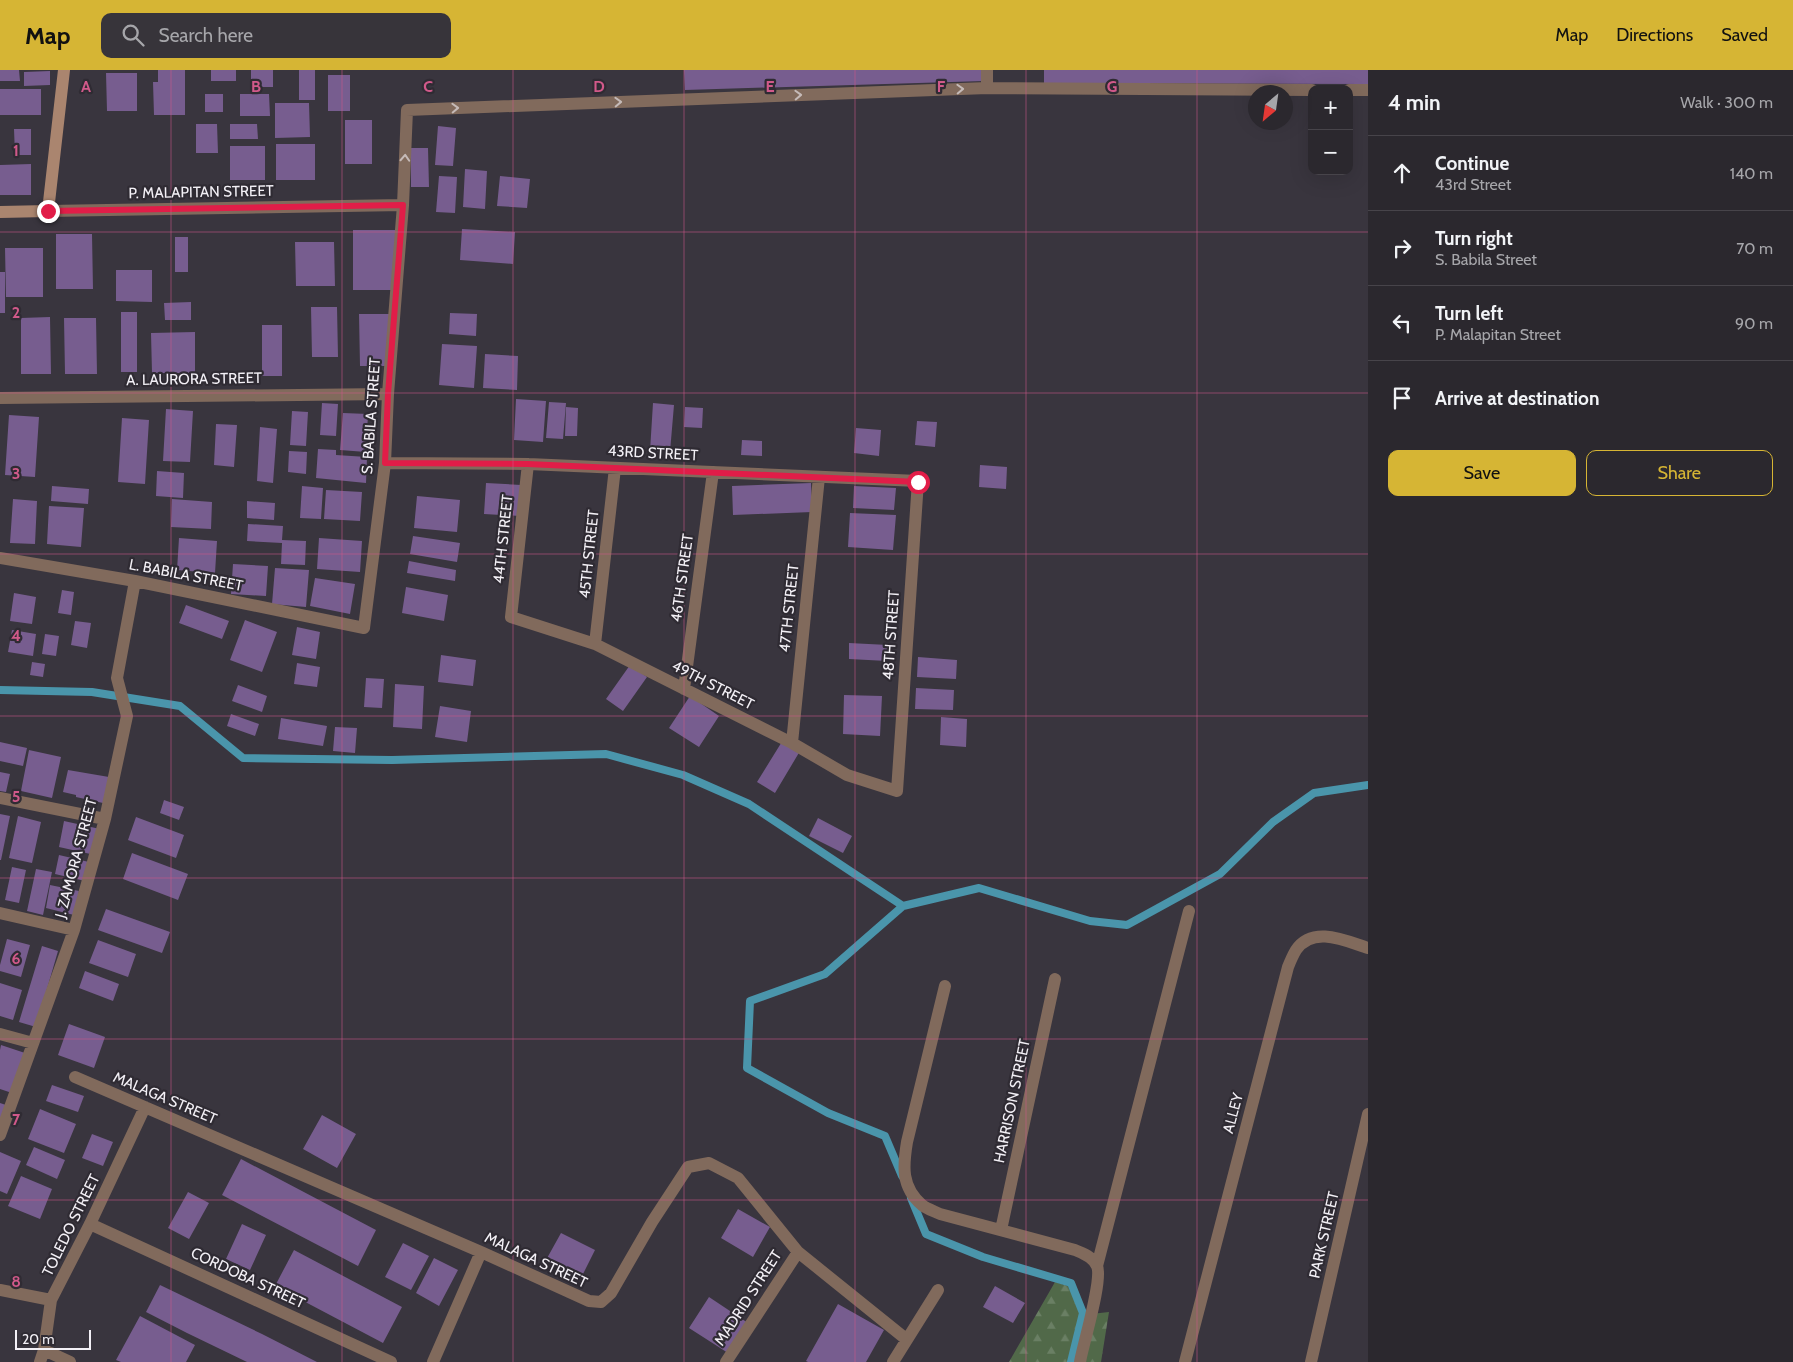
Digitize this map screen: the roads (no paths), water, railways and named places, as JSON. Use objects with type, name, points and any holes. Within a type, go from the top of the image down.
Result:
[{"type":"street","points":[[48,211],[64,70]]},
{"type":"street","points":[[987,70],[987,88],[1308,90]]},
{"type":"street","name":"S. BABILA STREET","points":[[364,628],[385,463],[388,394],[403,205],[407,110],[987,88]]},
{"type":"street","points":[[1353,90],[1368,90]]},
{"type":"street","name":"P. MALAPITAN STREET","points":[[0,212],[403,205]]},
{"type":"street","name":"A. LAURORA STREET","points":[[0,398],[388,394]]},
{"type":"street","name":"43RD STREET","points":[[385,463],[528,464],[918,482]]},
{"type":"street","name":"44TH STREET","points":[[511,617],[528,464]]},
{"type":"street","name":"45TH STREET","points":[[595,644],[615,468]]},
{"type":"street","name":"46TH STREET","points":[[684,689],[713,472]]},
{"type":"street","name":"47TH STREET","points":[[792,743],[818,477]]},
{"type":"street","name":"48TH STREET","points":[[897,791],[918,482]]},
{"type":"street","name":"L. BABILA STREET","points":[[0,558],[135,581],[364,628]]},
{"type":"street","name":"J. ZAMORA STREET","points":[[0,1136],[74,930],[105,819],[127,716],[117,678],[135,581]]},
{"type":"street","name":"49TH STREET","points":[[511,617],[595,644],[792,743],[847,775],[897,791]]},
{"type":"street","points":[[0,798],[105,819]]},
{"type":"street","points":[[1080,1362],[1098,1280],[1097,1266],[1189,911]]},
{"type":"street","points":[[0,912],[74,930]]},
{"type":"street","name":"ALLEY","points":[[1185,1362],[1288,967],[1297,948],[1313,937],[1333,937],[1368,948]]},
{"type":"street","name":"HARRISON STREET","points":[[1001,1230],[1055,979]]},
{"type":"street","points":[[945,986],[907,1142],[903,1167],[909,1188],[922,1204],[940,1214],[1075,1250],[1089,1256],[1097,1266]]},
{"type":"street","points":[[0,1034],[33,1043]]},
{"type":"street","name":"MALAGA STREET","points":[[74,1077],[481,1252],[588,1301],[601,1302],[611,1293],[652,1222],[688,1167],[709,1163],[738,1178],[798,1252],[906,1339]]},
{"type":"street","name":"TOLEDO STREET","points":[[42,1356],[51,1300],[90,1224],[145,1106]]},
{"type":"street","name":"PARK STREET","points":[[1312,1362],[1368,1114]]},
{"type":"street","name":"CORDOBA STREET","points":[[90,1224],[392,1362]]},
{"type":"street","points":[[433,1362],[481,1252]]},
{"type":"street","name":"MADRID STREET","points":[[726,1362],[798,1252]]},
{"type":"street","points":[[0,1290],[51,1300]]},
{"type":"street","points":[[893,1362],[938,1290]]},
{"type":"street","points":[[42,1356],[70,1362]]},
{"type":"waterway","points":[[0,690],[92,692],[180,706],[243,758],[392,760],[606,754],[683,775],[749,804],[903,906]]},
{"type":"waterway","points":[[902,1176],[885,1136],[828,1113],[747,1068],[750,1001],[825,974],[903,906],[979,888],[1090,921],[1127,925],[1220,874],[1273,822],[1314,793],[1368,785]]},
{"type":"waterway","points":[[911,1198],[926,1234],[983,1257],[1071,1283],[1083,1313],[1071,1362]]}]
